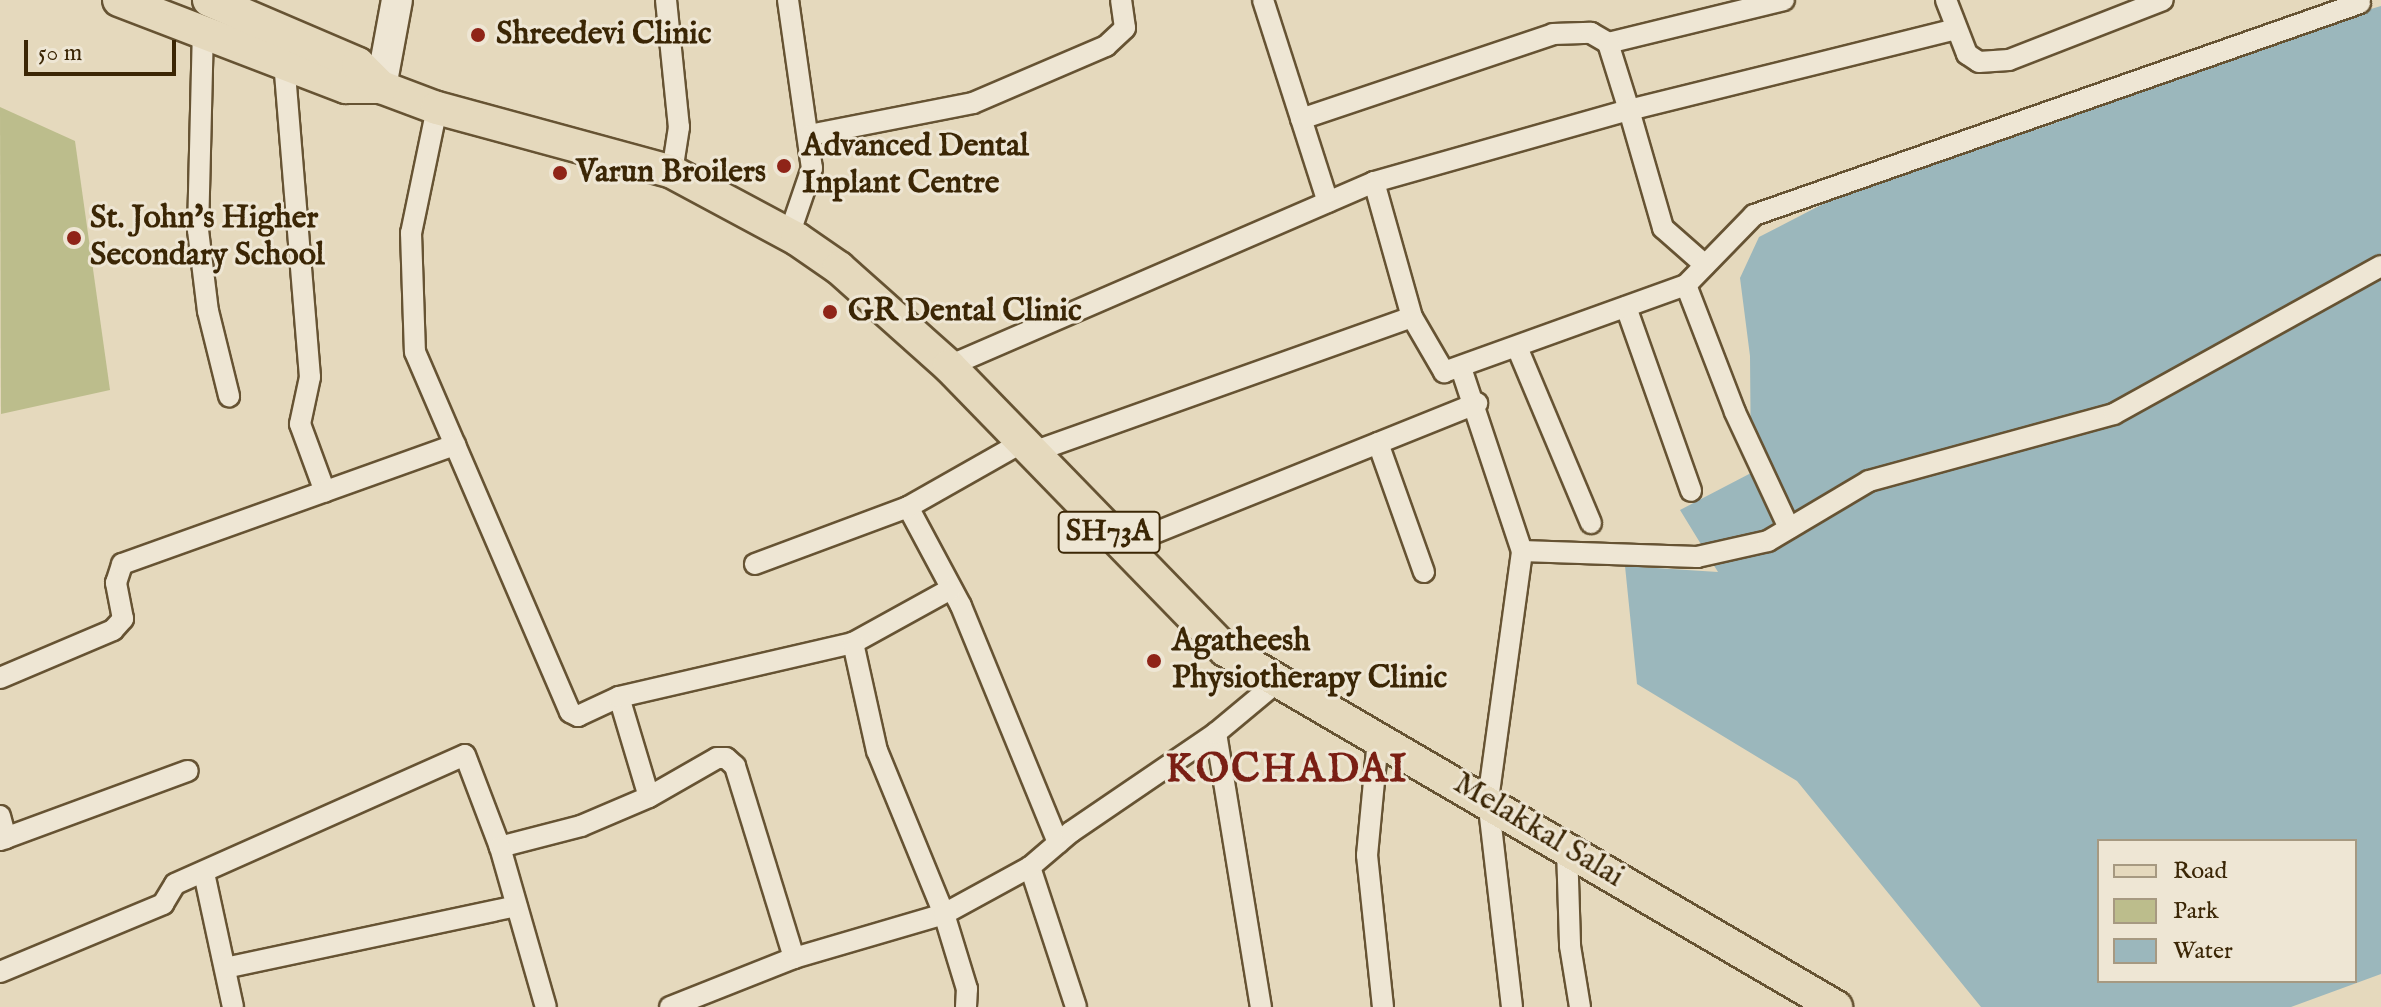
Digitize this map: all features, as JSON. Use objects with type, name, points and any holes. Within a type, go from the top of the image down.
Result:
[{"type":"main road","name":"Melakkal Salai","points":[[119,0],[206,14],[358,64],[381,87]]},
{"type":"main road","name":"Melakkal Salai","points":[[206,14],[284,61],[346,87],[381,87],[437,108],[672,172],[789,235],[839,268],[949,366],[1225,650],[1276,683],[1488,800],[1836,1007]]},
{"type":"street","points":[[381,87],[397,0]]},
{"type":"street","points":[[666,0],[679,127],[672,172]]},
{"type":"street","points":[[788,0],[810,135],[812,168],[789,235]]},
{"type":"street","points":[[810,135],[973,103],[1106,46],[1125,28],[1121,0]]},
{"type":"street","points":[[1608,43],[1784,0]]},
{"type":"street","points":[[1946,0],[1967,54],[1979,62],[2009,60],[2163,0]]},
{"type":"street","points":[[1270,2],[1301,119],[1328,202]]},
{"type":"street","points":[[1374,182],[1412,317],[1444,372],[1686,285],[1754,215],[2360,3]]},
{"type":"street","points":[[206,14],[198,230],[208,311],[229,396]]},
{"type":"street","points":[[949,366],[1374,182],[1629,110],[1956,29]]},
{"type":"street","points":[[1301,119],[1553,34],[1591,33],[1608,43],[1663,228],[1705,265]]},
{"type":"street","points":[[284,61],[310,377],[300,424],[325,492]]},
{"type":"street","points":[[437,108],[411,233],[415,352],[570,712],[578,716],[619,697],[853,643],[951,589]]},
{"type":"street","points":[[1522,551],[1697,557],[1735,551],[1789,528],[1869,481],[2114,414],[2381,266]]},
{"type":"street","points":[[1686,285],[1735,412],[1789,528]]},
{"type":"street","points":[[1626,307],[1691,491]]},
{"type":"street","points":[[755,564],[908,507],[1028,447],[1412,317]]},
{"type":"street","points":[[1517,347],[1591,523]]},
{"type":"street","points":[[1461,368],[1477,403],[1522,551],[1488,800],[1512,1007]]},
{"type":"street","points":[[1122,546],[1477,403]]},
{"type":"street","points":[[1378,443],[1424,572]]},
{"type":"street","points":[[0,678],[113,630],[123,619],[116,583],[122,564],[455,445]]},
{"type":"street","points":[[908,507],[951,589],[1058,843]]},
{"type":"street","points":[[853,643],[877,751],[944,914],[967,989],[966,1007]]},
{"type":"street","points":[[670,1007],[794,958],[944,914],[1030,867],[1058,843],[1216,733],[1276,683]]},
{"type":"street","points":[[619,697],[649,797]]},
{"type":"street","points":[[1216,733],[1261,1007]]},
{"type":"street","points":[[1378,739],[1367,855],[1383,1007]]},
{"type":"street","points":[[0,972],[163,904],[175,884],[465,755],[500,847],[546,1007]]},
{"type":"street","points":[[500,847],[581,826],[649,797],[717,758],[726,758],[735,766],[794,958]]},
{"type":"street","points":[[0,816],[3,839],[188,771]]},
{"type":"street","points":[[1567,848],[1570,946],[1580,1007]]},
{"type":"street","points":[[1030,867],[1076,1007]]},
{"type":"street","points":[[204,873],[233,1007]]},
{"type":"street","points":[[225,968],[516,906]]},
{"type":"green space","points":[[0,107],[75,141],[110,390],[1,414]]},
{"type":"water","points":[[2381,6],[2381,974],[2357,983],[2357,839],[2097,839],[2097,983],[2356,983],[2291,1007],[1981,1007],[1797,781],[1637,684],[1625,566],[1718,572],[1680,510],[1751,473],[1750,356],[1740,278],[1759,237],[1821,205],[1922,165],[2050,125],[2261,42]]},
{"type":"place","name":"Shreedevi Clinic","points":[[478,35]]},
{"type":"place","name":"Advanced Dental Inplant Centre","points":[[784,166]]},
{"type":"place","name":"Varun Broilers","points":[[560,173]]},
{"type":"place","name":"St. John's Higher Secondary School","points":[[74,238]]},
{"type":"place","name":"GR Dental Clinic","points":[[830,312]]},
{"type":"place","name":"Agatheesh Physiotherapy Clinic","points":[[1154,661]]},
{"type":"district","name":"KOCHADAI","points":[[1287,771]]}]
